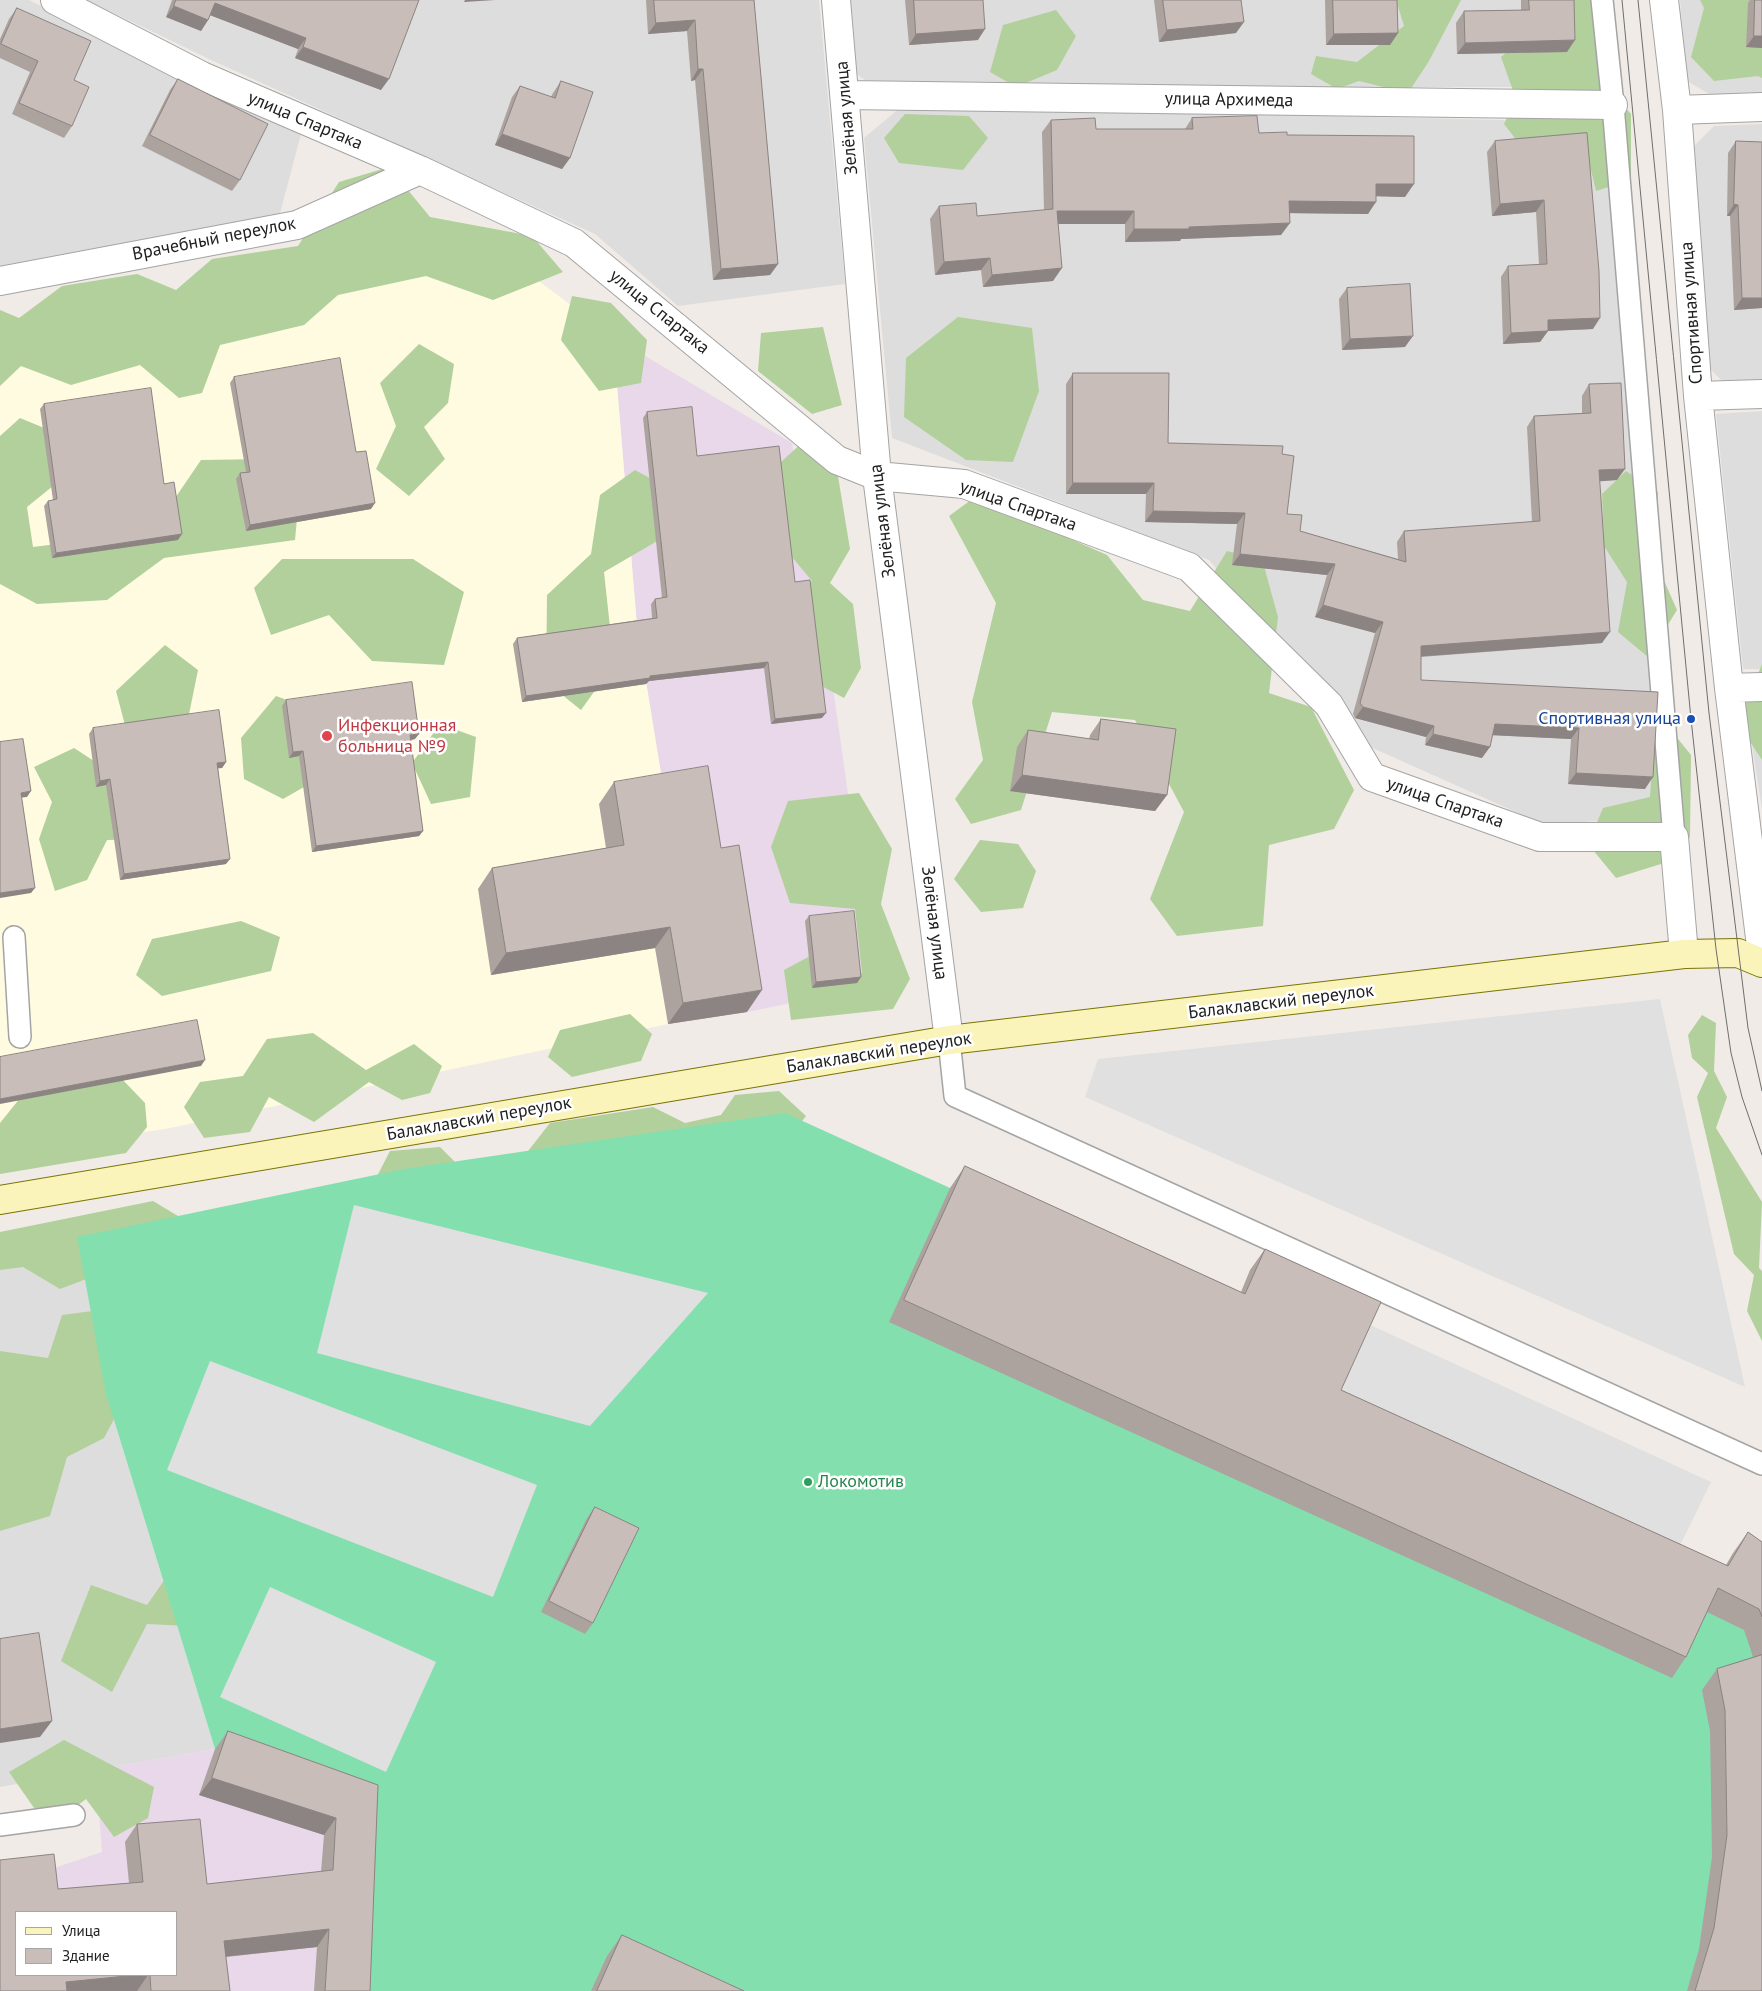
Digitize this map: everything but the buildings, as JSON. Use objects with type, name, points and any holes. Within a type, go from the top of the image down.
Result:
[{"type":"street","name":"улица Спартака","points":[[55,0],[202,76],[420,170],[574,243],[837,460],[877,476],[964,484],[1189,567],[1329,706],[1372,777],[1540,836],[1674,837]]},
{"type":"street","name":"Зелёная улица","points":[[836,0],[846,95],[877,476],[949,1040]]},
{"type":"street","name":"Спортивная улица","points":[[1664,0],[1677,110],[1698,396],[1729,688],[1762,954]]},
{"type":"street","name":"улица Архимеда","points":[[846,95],[1613,105]]},
{"type":"street","points":[[1677,110],[1762,107]]},
{"type":"street","name":"Врачебный переулок","points":[[0,281],[297,225],[420,170]]},
{"type":"street","points":[[1698,396],[1762,394]]},
{"type":"street","points":[[1729,688],[1762,686]]},
{"type":"street","points":[[1674,837],[1684,954]]},
{"type":"street","name":"Балаклавский переулок","points":[[0,1200],[949,1040],[1684,954],[1738,953],[1762,963]]},
{"type":"lane","points":[[1602,0],[1613,105],[1674,837]]},
{"type":"lane","points":[[14,937],[20,1037]]},
{"type":"lane","points":[[949,1040],[955,1096],[1762,1464]]},
{"type":"lane","points":[[0,1825],[74,1815]]},
{"type":"shaded area","points":[[0,0],[29,0],[301,134],[279,217],[0,276]]},
{"type":"shaded area","points":[[87,0],[819,0],[845,284],[678,306],[595,234],[211,60]]},
{"type":"shaded area","points":[[847,0],[1580,0],[1574,87],[874,87],[854,72]]},
{"type":"shaded area","points":[[1680,0],[1762,0],[1762,96],[1716,98],[1687,81]]},
{"type":"shaded area","points":[[902,106],[1585,122],[1606,142],[1663,816],[1545,825],[1368,746],[1209,560],[892,438],[864,138]]},
{"type":"shaded area","points":[[1762,124],[1762,383],[1725,384],[1707,366],[1692,148],[1714,126]]},
{"type":"shaded area","name":"Инфекционная больница №9","points":[[499,251],[613,337],[637,626],[664,792],[724,866],[747,1012],[668,1024],[165,1129],[0,1153],[0,350]]},
{"type":"shaded area","points":[[613,337],[792,443],[817,574],[875,986],[747,1012],[724,866],[664,792],[637,626]]},
{"type":"shaded area","points":[[1762,411],[1762,669],[1743,669],[1716,414]]},
{"type":"shaded area","points":[[1762,705],[1762,809],[1748,720]]},
{"type":"shaded area","points":[[1660,999],[1745,1387],[1085,1097],[1098,1059]]},
{"type":"shaded area","points":[[354,1205],[708,1293],[590,1426],[317,1353]]},
{"type":"shaded area","points":[[77,1237],[106,1394],[215,1749],[0,1787],[0,1251]]},
{"type":"shaded area","points":[[1366,1323],[1711,1482],[1669,1568],[1326,1411]]},
{"type":"shaded area","points":[[210,1361],[537,1485],[493,1597],[167,1470]]},
{"type":"shaded area","points":[[270,1587],[436,1662],[386,1772],[220,1697]]},
{"type":"shaded area","points":[[215,1749],[365,1802],[358,1991],[86,1991],[178,1976],[178,1911],[69,1911],[46,1907],[42,1872],[102,1852],[96,1770]]},
{"type":"green space","points":[[1396,0],[1461,0],[1429,61],[1408,93],[1359,81],[1337,89],[1311,74],[1316,56],[1357,62],[1404,26]]},
{"type":"green space","points":[[1567,0],[1600,0],[1601,81],[1631,114],[1631,180],[1596,191],[1584,140],[1518,142],[1504,124],[1516,99],[1501,57]]},
{"type":"green space","points":[[1700,0],[1762,0],[1762,78],[1758,76],[1714,81],[1691,57],[1704,8]]},
{"type":"green space","points":[[1056,10],[1076,36],[1057,70],[1016,87],[990,72],[1003,25]]},
{"type":"green space","points":[[905,114],[969,116],[988,138],[963,170],[899,163],[884,138]]},
{"type":"green space","points":[[389,167],[430,217],[532,236],[563,272],[493,300],[426,276],[338,295],[304,325],[220,345],[202,393],[179,398],[140,365],[71,385],[21,366],[0,386],[0,310],[19,318],[62,286],[137,274],[176,290],[212,259],[298,246],[339,182]]},
{"type":"green space","points":[[572,296],[611,303],[647,340],[641,383],[599,391],[561,340]]},
{"type":"green space","points":[[958,317],[1032,328],[1039,391],[1013,462],[966,460],[904,417],[906,358]]},
{"type":"green space","points":[[823,327],[842,405],[812,414],[758,371],[761,333]]},
{"type":"green space","points":[[419,344],[454,364],[448,403],[424,427],[445,459],[409,496],[376,469],[396,426],[380,383]]},
{"type":"green space","points":[[20,418],[66,437],[69,473],[27,507],[33,547],[152,532],[201,460],[267,459],[299,497],[295,540],[164,558],[107,600],[37,604],[0,584],[0,436]]},
{"type":"green space","points":[[804,441],[836,464],[850,549],[830,583],[853,604],[861,668],[844,698],[799,674],[785,605],[812,581],[787,551],[770,472]]},
{"type":"green space","points":[[635,470],[670,489],[671,533],[604,572],[614,664],[581,710],[546,682],[547,595],[591,554],[600,495]]},
{"type":"green space","points":[[1626,471],[1658,492],[1655,560],[1677,610],[1648,657],[1618,632],[1627,582],[1604,546],[1602,494]]},
{"type":"green space","points":[[975,497],[1107,555],[1143,600],[1190,611],[1227,551],[1262,559],[1278,617],[1269,693],[1311,707],[1354,790],[1334,829],[1269,845],[1263,926],[1177,936],[1150,899],[1184,812],[1135,720],[1052,712],[1021,810],[971,824],[955,799],[983,760],[972,702],[996,603],[949,516]]},
{"type":"green space","points":[[282,559],[413,559],[464,592],[444,665],[372,661],[329,615],[271,635],[254,588]]},
{"type":"green space","points":[[165,645],[198,670],[185,734],[148,839],[107,840],[87,880],[55,891],[39,839],[52,802],[34,767],[74,748],[111,772],[130,744],[116,691]]},
{"type":"green space","points":[[1762,664],[1762,760],[1738,723]]},
{"type":"green space","points":[[276,696],[328,715],[344,764],[283,799],[244,779],[241,738]]},
{"type":"green space","points":[[440,724],[476,737],[470,797],[431,804],[412,763]]},
{"type":"green space","points":[[1674,734],[1691,755],[1690,837],[1664,863],[1616,878],[1588,844],[1603,808],[1650,797],[1653,750]]},
{"type":"green space","points":[[859,793],[892,849],[881,904],[910,979],[893,1009],[791,1020],[784,970],[814,954],[836,971],[862,973],[855,909],[790,903],[771,847],[788,801]]},
{"type":"green space","points":[[980,840],[1018,844],[1036,871],[1023,908],[981,912],[954,879]]},
{"type":"green space","points":[[241,921],[280,937],[271,971],[162,996],[136,975],[152,939]]},
{"type":"green space","points":[[630,1014],[652,1034],[641,1061],[572,1077],[548,1057],[560,1030]]},
{"type":"green space","points":[[1702,1015],[1716,1023],[1714,1071],[1727,1097],[1716,1128],[1762,1202],[1759,1268],[1762,1271],[1762,1341],[1747,1311],[1754,1275],[1734,1254],[1697,1097],[1708,1073],[1692,1058],[1688,1035]]},
{"type":"green space","points":[[313,1033],[366,1070],[414,1044],[442,1066],[430,1093],[402,1100],[369,1082],[314,1122],[269,1097],[250,1132],[204,1138],[184,1107],[200,1082],[243,1076],[267,1039]]},
{"type":"green space","points":[[119,1076],[145,1103],[147,1127],[126,1153],[0,1174],[0,1123],[29,1087]]},
{"type":"green space","points":[[779,1091],[806,1116],[780,1149],[684,1162],[613,1146],[569,1160],[528,1218],[487,1234],[440,1223],[420,1203],[392,1204],[373,1184],[390,1151],[440,1147],[472,1179],[514,1169],[550,1123],[653,1107],[685,1123],[721,1115],[735,1095]]},
{"type":"green space","name":"Локомотив","points":[[785,1113],[950,1188],[1669,1568],[1762,1575],[1762,1991],[358,1991],[365,1802],[215,1749],[106,1394],[77,1237],[404,1169]]},
{"type":"green space","points":[[153,1201],[178,1216],[164,1238],[105,1272],[60,1289],[23,1267],[0,1270],[0,1232]]},
{"type":"green space","points":[[100,1310],[122,1404],[104,1438],[67,1457],[50,1516],[0,1531],[0,1351],[48,1358],[62,1315]]},
{"type":"green space","points":[[186,1549],[229,1628],[147,1624],[112,1692],[61,1661],[91,1585],[147,1605]]},
{"type":"green space","points":[[64,1740],[154,1787],[148,1818],[114,1837],[86,1799],[48,1828],[9,1772]]},
{"type":"tram line","points":[[1622,0],[1691,719],[1716,949],[1731,1053],[1742,1097],[1762,1155]]},
{"type":"tram line","points":[[1638,0],[1709,713],[1748,1028],[1762,1091]]},
{"type":"place","name":"Спортивная улица","points":[[1691,719]]},
{"type":"place","name":"Инфекционная больница №9","points":[[327,736]]},
{"type":"place","name":"Локомотив","points":[[808,1482]]}]
